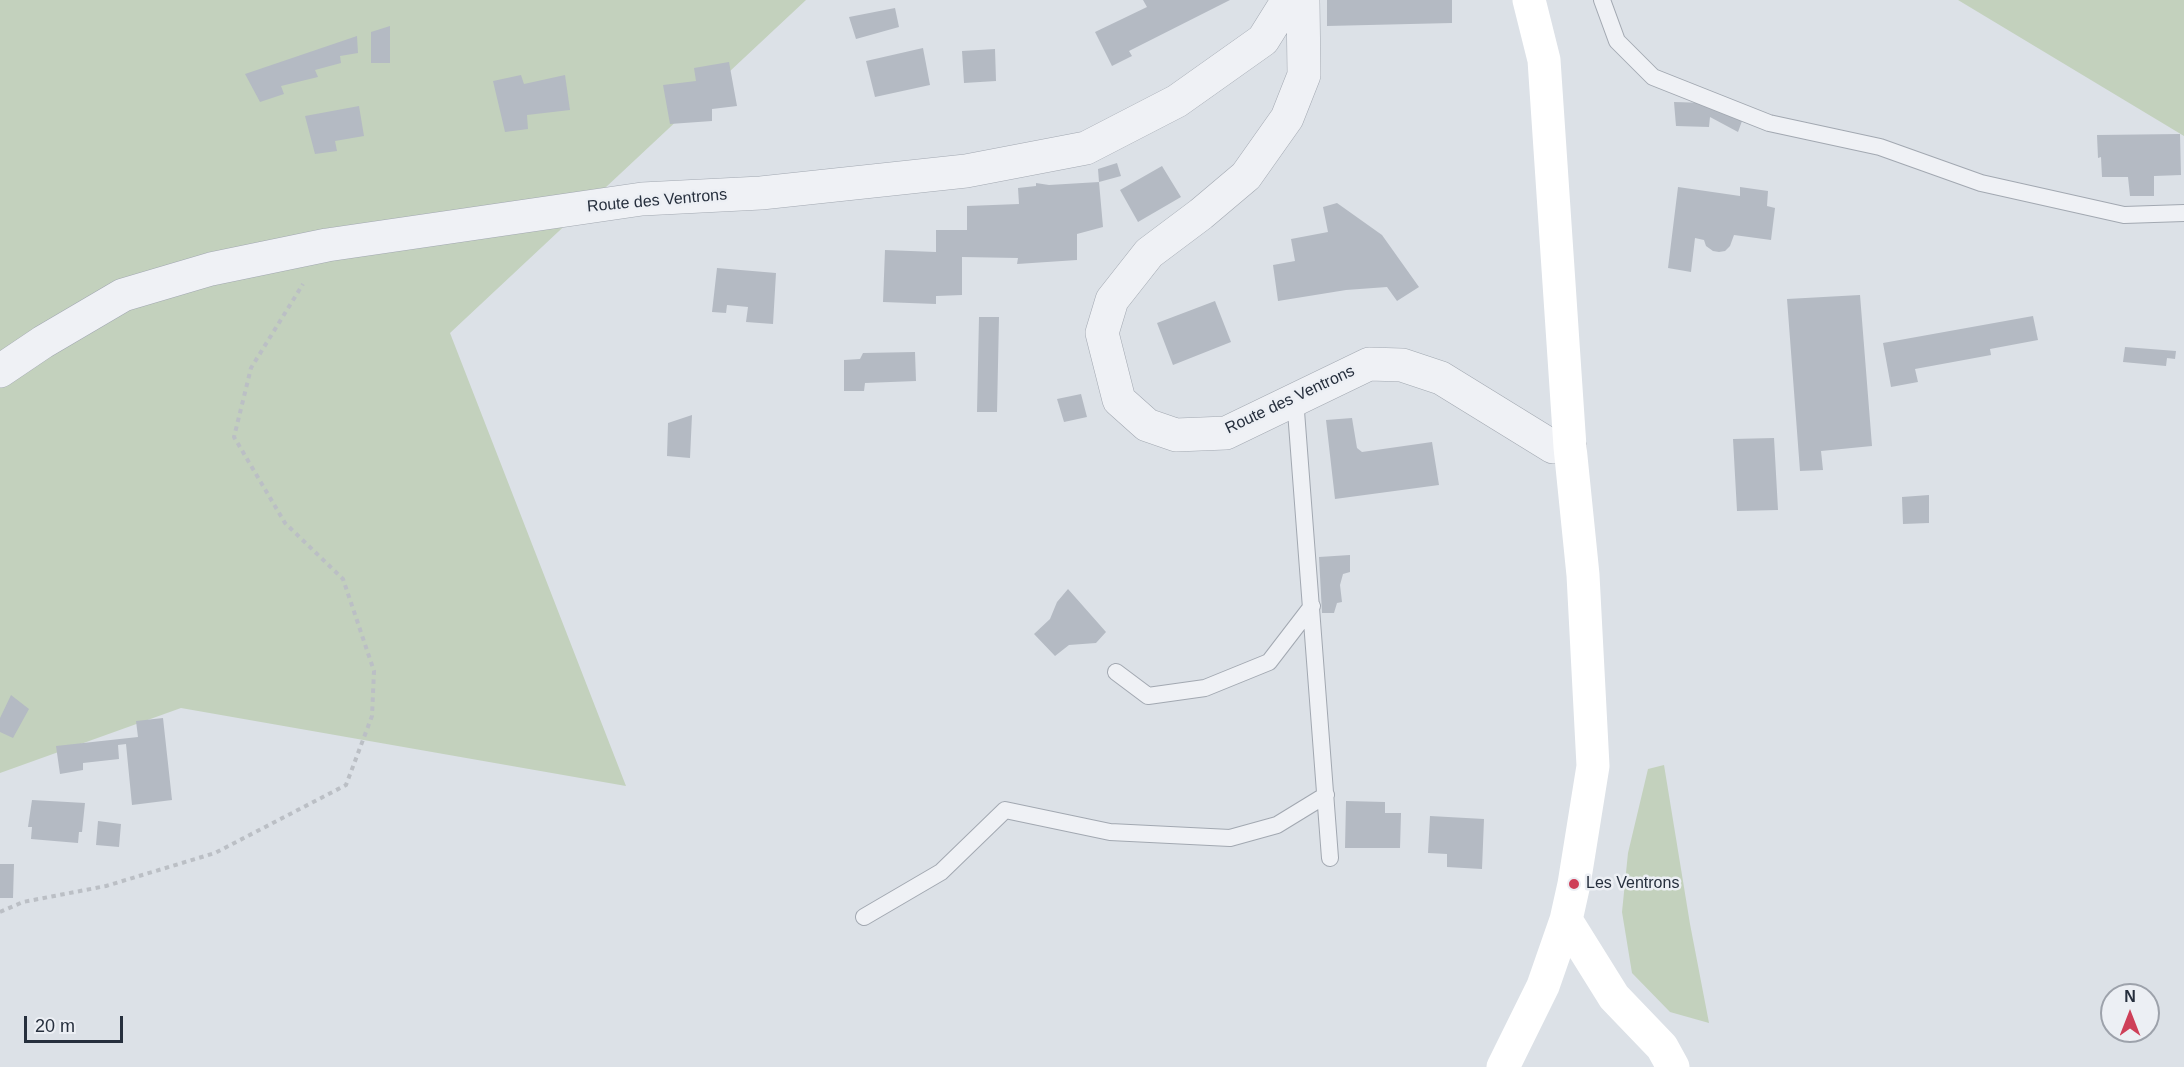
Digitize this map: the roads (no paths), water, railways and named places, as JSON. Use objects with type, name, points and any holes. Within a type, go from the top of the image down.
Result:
[{"type":"main road","points":[[1503,1067],[1543,986],[1566,920],[1574,885],[1593,766],[1583,575],[1570,447],[1544,60],[1528,0]]},
{"type":"main road","points":[[1566,920],[1614,997],[1662,1047],[1673,1067]]},
{"type":"street","name":"Route des Ventrons","points":[[0,371],[43,342],[123,295],[211,269],[327,245],[642,200],[761,193],[966,171],[1086,148],[1177,101],[1263,40],[1288,0]]},
{"type":"street","name":"Route des Ventrons","points":[[1303,0],[1304,75],[1287,118],[1246,176],[1149,253],[1113,300],[1102,333],[1119,399],[1147,425],[1176,435],[1226,433],[1369,364],[1402,365],[1441,378],[1553,447],[1570,447]]},
{"type":"lane","points":[[1602,0],[1617,41],[1653,77],[1769,123],[1880,147],[1981,183],[2124,215],[2184,213]]},
{"type":"lane","points":[[1295,398],[1330,858]]},
{"type":"lane","points":[[1116,672],[1148,696],[1205,688],[1269,662],[1312,606]]},
{"type":"lane","points":[[864,917],[941,872],[1005,810],[1110,832],[1230,838],[1277,825],[1326,795]]},
{"type":"place","name":"Les Ventrons","points":[[1574,884]]}]
